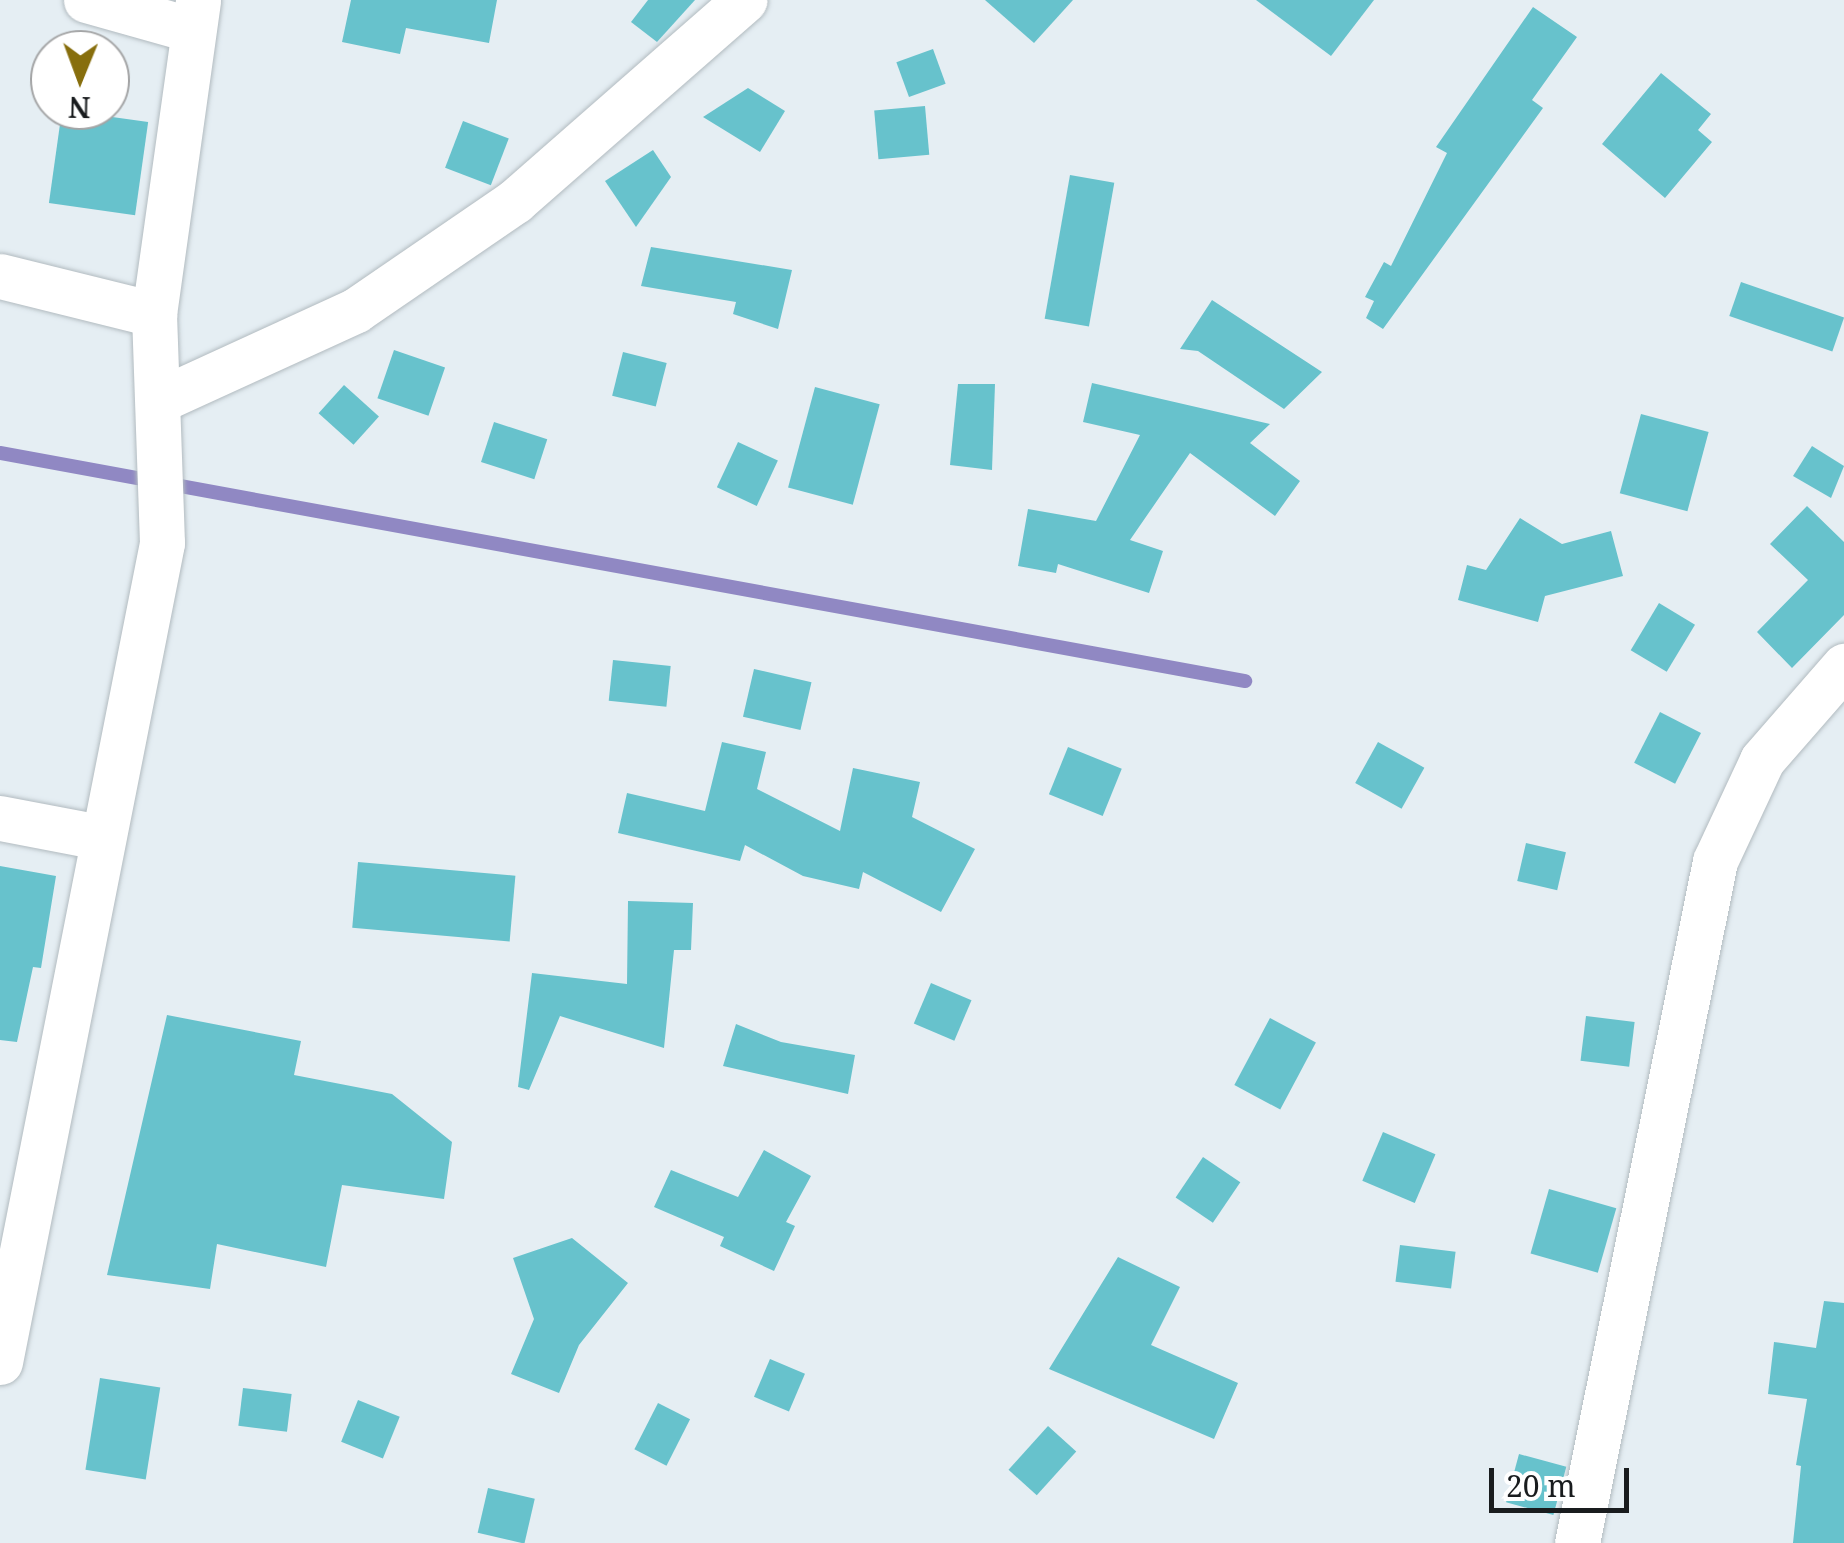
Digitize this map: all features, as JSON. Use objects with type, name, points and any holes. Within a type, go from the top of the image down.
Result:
[{"type":"street","points":[[0,1362],[165,504],[162,399],[154,314],[196,15],[86,0]]},
{"type":"street","points":[[162,399],[356,310],[516,200],[745,0]]},
{"type":"street","points":[[0,276],[154,314]]},
{"type":"street","points":[[1577,1543],[1715,861],[1762,760],[1844,666]]},
{"type":"street","points":[[0,818],[100,837]]},
{"type":"building","points":[[351,0],[497,0],[489,43],[406,28],[400,54],[342,42]]},
{"type":"building","points":[[648,0],[695,0],[657,42],[631,22]]},
{"type":"building","points":[[985,0],[1073,0],[1034,43]]},
{"type":"building","points":[[1256,0],[1374,0],[1331,56]]},
{"type":"building","points":[[1533,7],[1577,37],[1532,100],[1543,108],[1383,329],[1366,318],[1374,301],[1365,297],[1384,262],[1391,266],[1447,153],[1436,147]]},
{"type":"building","points":[[933,49],[946,84],[909,97],[896,62]]},
{"type":"building","points":[[1661,73],[1711,114],[1698,130],[1712,142],[1665,198],[1602,144]]},
{"type":"building","points":[[748,88],[785,111],[760,152],[703,117]]},
{"type":"building","points":[[925,106],[929,155],[878,159],[874,110]]},
{"type":"building","points":[[130,120],[148,122],[135,215],[49,203],[59,130],[130,130]]},
{"type":"building","points":[[463,121],[509,139],[491,185],[445,168]]},
{"type":"building","points":[[653,150],[671,177],[636,227],[605,181]]},
{"type":"building","points":[[1070,175],[1114,183],[1089,327],[1045,319]]},
{"type":"building","points":[[651,247],[792,270],[778,329],[733,314],[736,302],[641,286]]},
{"type":"building","points":[[1741,282],[1844,317],[1832,352],[1729,316]]},
{"type":"building","points":[[1212,300],[1322,372],[1284,409],[1198,351],[1180,349]]},
{"type":"building","points":[[394,350],[445,368],[428,416],[377,398]]},
{"type":"building","points":[[623,352],[667,363],[656,407],[612,396]]},
{"type":"building","points":[[1092,383],[1270,424],[1250,443],[1300,481],[1275,516],[1190,453],[1130,540],[1163,551],[1149,593],[1058,564],[1056,573],[1018,566],[1028,509],[1096,521],[1140,435],[1083,422]]},
{"type":"building","points":[[958,384],[995,384],[992,470],[950,465]]},
{"type":"building","points":[[344,385],[379,416],[354,445],[319,413]]},
{"type":"building","points":[[815,387],[880,404],[853,505],[788,487]]},
{"type":"building","points":[[1641,414],[1709,432],[1687,511],[1620,493]]},
{"type":"building","points":[[494,422],[547,439],[534,479],[481,462]]},
{"type":"building","points":[[738,442],[778,461],[757,506],[717,487]]},
{"type":"building","points":[[1812,446],[1844,466],[1831,498],[1793,476]]},
{"type":"building","points":[[1807,506],[1844,542],[1844,615],[1792,668],[1757,632],[1808,580],[1770,544]]},
{"type":"building","points":[[1520,518],[1562,544],[1611,531],[1623,576],[1545,596],[1538,622],[1458,600],[1467,565],[1486,570]]},
{"type":"building","points":[[1659,603],[1695,625],[1667,672],[1631,650]]},
{"type":"building","points":[[613,660],[671,666],[666,707],[609,701]]},
{"type":"building","points":[[754,669],[811,682],[800,730],[743,717]]},
{"type":"building","points":[[1660,712],[1701,733],[1675,784],[1634,763]]},
{"type":"building","points":[[722,742],[766,752],[757,789],[840,831],[853,768],[920,782],[912,817],[975,849],[941,912],[863,872],[859,889],[803,876],[745,845],[740,861],[618,833],[627,793],[705,811]]},
{"type":"building","points":[[1378,742],[1424,768],[1402,809],[1355,783]]},
{"type":"building","points":[[1068,747],[1122,769],[1103,816],[1049,794]]},
{"type":"building","points":[[1526,843],[1566,852],[1557,890],[1517,881]]},
{"type":"building","points":[[358,862],[515,876],[510,942],[352,928]]},
{"type":"building","points":[[0,866],[56,876],[41,968],[33,967],[17,1042],[0,1040]]},
{"type":"building","points":[[628,901],[693,903],[691,950],[674,950],[664,1048],[560,1016],[529,1090],[518,1087],[532,973],[627,984]]},
{"type":"building","points":[[931,983],[972,1000],[954,1041],[914,1024]]},
{"type":"building","points":[[167,1015],[301,1041],[294,1075],[392,1094],[452,1142],[444,1199],[342,1185],[326,1267],[217,1244],[210,1289],[107,1275]]},
{"type":"building","points":[[1586,1016],[1635,1022],[1629,1067],[1581,1061]]},
{"type":"building","points":[[1270,1018],[1316,1042],[1280,1110],[1234,1085]]},
{"type":"building","points":[[736,1024],[781,1042],[855,1055],[848,1094],[723,1066]]},
{"type":"building","points":[[1383,1132],[1435,1154],[1415,1203],[1362,1181]]},
{"type":"building","points":[[764,1150],[811,1176],[786,1222],[795,1226],[774,1271],[720,1246],[724,1237],[654,1207],[671,1170],[738,1197]]},
{"type":"building","points":[[1203,1157],[1240,1182],[1213,1223],[1176,1198]]},
{"type":"building","points":[[1549,1189],[1616,1208],[1598,1273],[1531,1253]]},
{"type":"building","points":[[572,1238],[628,1283],[579,1345],[559,1393],[511,1374],[534,1319],[513,1258]]},
{"type":"building","points":[[1400,1245],[1456,1252],[1451,1289],[1395,1282]]},
{"type":"building","points":[[1118,1257],[1180,1287],[1151,1345],[1238,1383],[1214,1439],[1049,1369]]},
{"type":"building","points":[[1824,1301],[1844,1303],[1844,1543],[1793,1543],[1801,1466],[1796,1465],[1807,1399],[1768,1394],[1774,1342],[1816,1348]]},
{"type":"building","points":[[770,1359],[805,1374],[789,1412],[754,1397]]},
{"type":"building","points":[[100,1378],[160,1388],[146,1479],[85,1470]]},
{"type":"building","points":[[243,1388],[292,1394],[287,1432],[238,1426]]},
{"type":"building","points":[[358,1400],[400,1417],[383,1459],[341,1442]]},
{"type":"building","points":[[658,1403],[690,1419],[666,1466],[634,1449]]},
{"type":"building","points":[[1048,1426],[1076,1451],[1037,1495],[1009,1470]]},
{"type":"building","points":[[1519,1454],[1566,1467],[1553,1515],[1506,1502]]},
{"type":"building","points":[[488,1488],[535,1499],[525,1543],[478,1533]]},
{"type":"waterway","points":[[0,453],[1245,681]]}]
